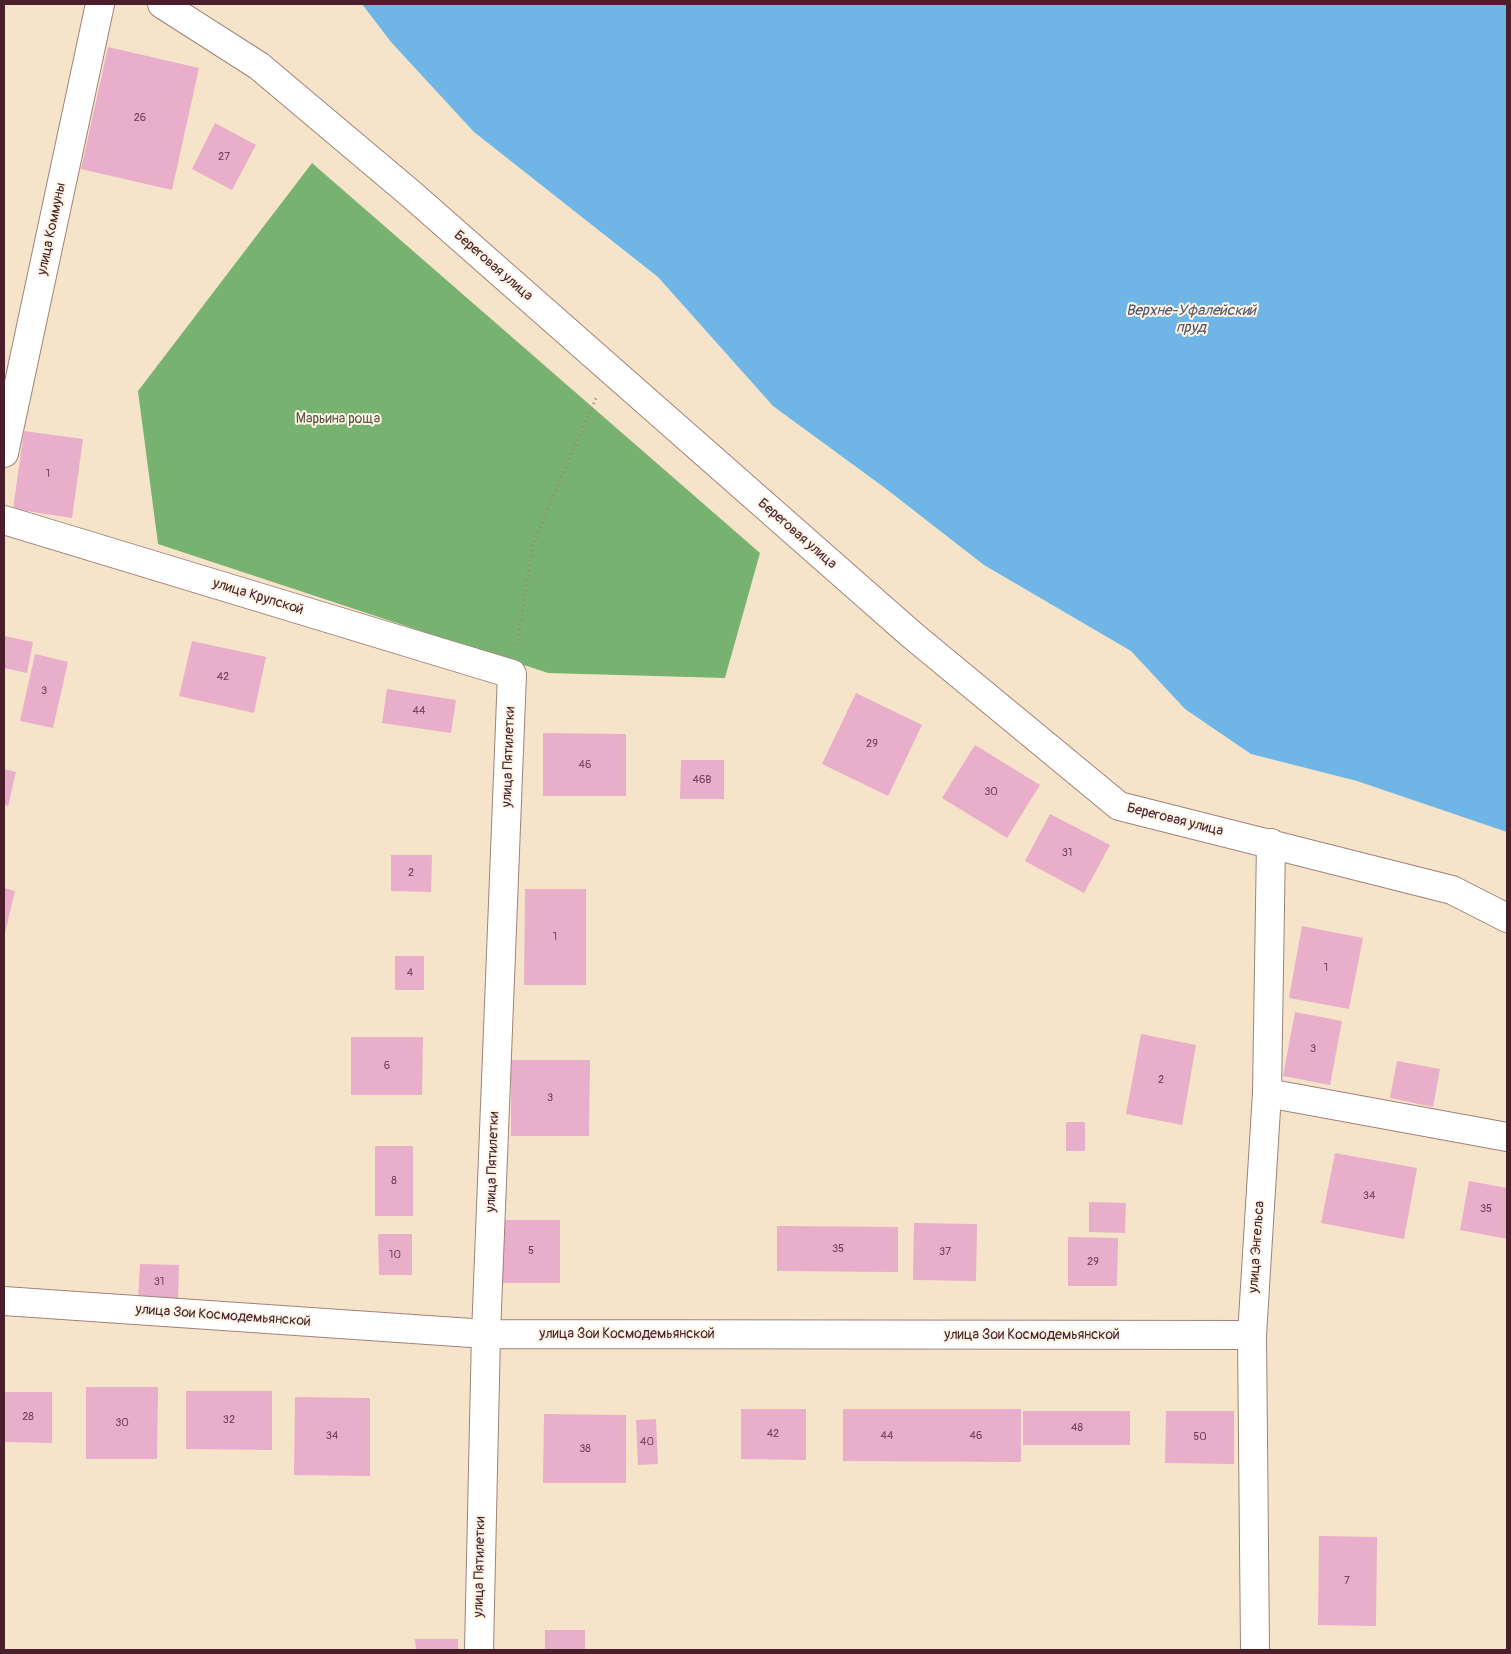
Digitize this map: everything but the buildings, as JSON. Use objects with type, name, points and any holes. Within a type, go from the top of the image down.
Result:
[{"type":"street","name":"улица Коммуны","points":[[4,454],[100,4]]},
{"type":"street","name":"Береговая улица","points":[[162,4],[259,66],[418,200],[912,635],[1118,806],[1452,890],[1507,918]]},
{"type":"street","name":"улица Крупской","points":[[4,520],[512,674]]},
{"type":"street","name":"улица Пятилетки","points":[[478,1650],[486,1334],[512,674]]},
{"type":"street","name":"улица Энгельса","points":[[1255,1650],[1252,1335],[1268,1093],[1271,843]]},
{"type":"street","points":[[1268,1093],[1507,1137]]},
{"type":"street","name":"улица Зои Космодемьянской","points":[[4,1301],[486,1334],[1252,1335]]},
{"type":"path","points":[[512,674],[533,543],[609,368]]},
{"type":"green space","name":"Марьина роща","points":[[312,163],[760,553],[725,678],[548,673],[158,544],[138,391]]},
{"type":"water","name":"Верхне-Уфалейский пруд","points":[[362,4],[1507,4],[1507,832],[1357,781],[1251,754],[1185,709],[1131,651],[984,565],[885,488],[773,406],[658,277],[474,132],[391,42]]}]
